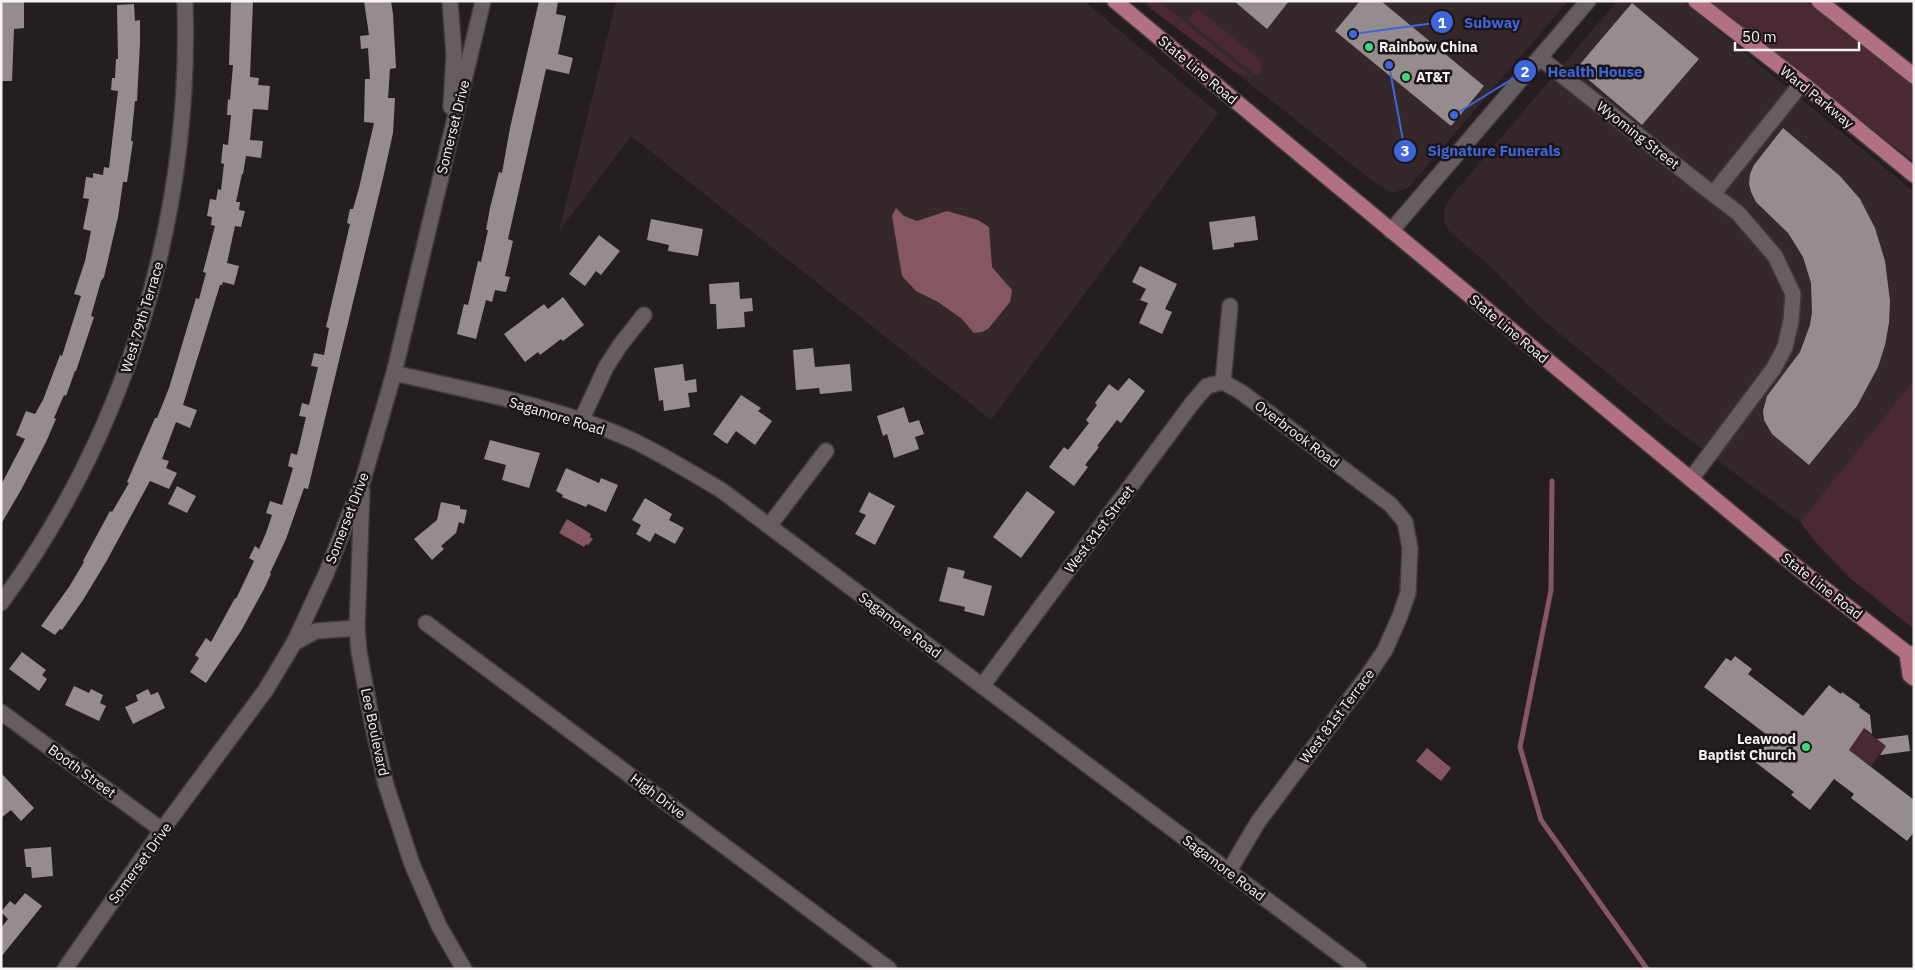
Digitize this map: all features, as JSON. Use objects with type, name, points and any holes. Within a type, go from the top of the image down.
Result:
[{"type":"main road","name":"State Line Road","points":[[1115,1],[1799,569],[1910,654],[1910,675],[1914,678]]},
{"type":"main road","name":"Ward Parkway","points":[[1696,1],[1802,83],[1914,175]]},
{"type":"main road","points":[[1819,1],[1914,76]]},
{"type":"street","name":"West 79th Terrace","points":[[1,603],[44,541],[72,490],[109,412],[145,315],[164,242],[174,187],[184,86],[186,48],[185,1]]},
{"type":"street","points":[[448,148],[454,55],[450,1]]},
{"type":"street","name":"Somerset Drive","points":[[64,969],[162,830],[245,720],[294,643],[326,574],[363,480],[394,373],[483,1]]},
{"type":"street","points":[[1392,231],[1588,1]]},
{"type":"street","name":"Wyoming Street","points":[[1540,58],[1738,213],[1776,256],[1793,294],[1791,321],[1785,347],[1774,368],[1690,479]]},
{"type":"street","points":[[1713,194],[1802,83]]},
{"type":"street","points":[[1223,382],[1230,306]]},
{"type":"street","points":[[581,421],[606,367],[644,315]]},
{"type":"street","name":"Sagamore Road","points":[[394,373],[539,407],[581,421],[631,440],[670,459],[721,490],[1358,969]]},
{"type":"street","name":"Overbrook Road","points":[[1223,382],[1241,392],[1392,505],[1405,522],[1410,548]]},
{"type":"street","name":"West 81st Street","points":[[982,686],[1193,402],[1207,386],[1223,382]]},
{"type":"street","points":[[769,526],[826,451]]},
{"type":"street","name":"Lee Boulevard","points":[[363,480],[357,628],[359,652],[370,713],[386,785],[412,864],[439,926],[464,969]]},
{"type":"street","name":"West 81st Terrace","points":[[1229,871],[1258,822],[1385,650],[1408,593],[1410,548]]},
{"type":"street","name":"High Drive","points":[[426,623],[890,969]]},
{"type":"street","points":[[294,643],[316,631],[357,628]]},
{"type":"street","name":"Booth Street","points":[[1,712],[162,830]]},
{"type":"shaded area","points":[[616,1],[1084,1],[1218,113],[991,420],[631,136],[559,231]]},
{"type":"shaded area","points":[[1141,1],[1568,1],[1408,188],[1392,193],[1379,186],[1239,75]]},
{"type":"shaded area","points":[[1147,1],[1159,1],[1251,77],[1240,73],[1239,75],[1151,9],[1152,7]]},
{"type":"shaded area","points":[[1617,1],[1682,1],[1914,192],[1914,380],[1800,522],[1669,424],[1541,318],[1490,266],[1449,231],[1444,221],[1445,207],[1455,192]]},
{"type":"shaded area","points":[[1709,1],[1805,1],[1850,34],[1914,85],[1914,162]]},
{"type":"shaded area","points":[[1199,10],[1260,60],[1263,70],[1260,75],[1254,74],[1188,20],[1195,11]]},
{"type":"shaded area","points":[[896,208],[904,216],[917,221],[947,211],[978,220],[989,227],[992,267],[1012,290],[1010,302],[988,329],[974,333],[962,319],[938,302],[916,291],[902,276],[892,216]]},
{"type":"shaded area","points":[[1914,380],[1914,629],[1850,578],[1819,546],[1800,522]]},
{"type":"shaded area","points":[[567,519],[591,534],[590,537],[593,539],[588,545],[586,544],[584,547],[559,533]]},
{"type":"shaded area","points":[[1863,728],[1886,746],[1871,766],[1847,749]]},
{"type":"shaded area","points":[[1427,748],[1451,768],[1441,781],[1416,761]]},
{"type":"building","points":[[1,1],[24,1],[24,28],[14,29],[12,81],[1,81]]},
{"type":"building","points":[[231,1],[253,1],[250,77],[259,78],[258,85],[270,86],[268,110],[253,109],[250,140],[263,141],[261,158],[246,156],[236,202],[240,202],[239,210],[245,211],[241,227],[235,226],[227,263],[239,266],[234,285],[223,282],[220,285],[183,405],[197,410],[190,428],[176,422],[162,459],[169,461],[166,468],[177,473],[169,489],[150,481],[83,600],[62,630],[60,629],[55,635],[41,626],[69,587],[110,511],[112,512],[129,483],[127,482],[169,388],[196,298],[199,299],[206,273],[203,272],[215,226],[211,225],[212,217],[207,216],[210,199],[216,200],[218,189],[221,190],[224,164],[221,163],[223,144],[228,145],[231,115],[227,115],[228,99],[230,100],[233,65],[229,65]]},
{"type":"building","points":[[364,1],[391,1],[393,14],[396,68],[390,69],[388,98],[395,98],[393,133],[383,178],[308,489],[304,488],[286,539],[264,589],[241,631],[206,683],[190,672],[199,658],[195,655],[206,638],[211,642],[236,599],[254,561],[249,558],[255,546],[259,549],[266,533],[272,515],[266,513],[270,501],[282,505],[293,468],[288,466],[291,453],[297,455],[306,417],[299,416],[302,403],[309,405],[318,367],[311,366],[314,353],[324,355],[329,328],[326,327],[350,224],[347,223],[350,209],[353,209],[359,188],[374,123],[364,122],[365,79],[370,79],[368,48],[361,49],[360,36],[369,35]]},
{"type":"building","points":[[539,1],[558,1],[556,14],[566,16],[558,54],[573,58],[569,74],[546,69],[508,239],[513,241],[505,276],[510,277],[506,292],[495,290],[492,302],[486,300],[476,339],[457,334],[464,304],[468,305],[478,261],[481,262],[488,230],[486,230],[490,208],[499,172],[502,173],[510,128]]},
{"type":"building","points":[[1234,1],[1289,1],[1267,29]]},
{"type":"building","points":[[1360,1],[1381,1],[1484,86],[1451,126],[1335,31]]},
{"type":"building","points":[[1632,3],[1699,59],[1642,125],[1576,69]]},
{"type":"building","points":[[134,4],[135,21],[140,20],[140,43],[137,101],[135,101],[131,141],[133,141],[127,182],[123,182],[118,217],[104,277],[101,281],[91,316],[94,317],[76,371],[66,396],[64,395],[54,418],[56,419],[46,442],[1,524],[1,485],[25,439],[16,435],[26,411],[35,414],[43,400],[60,355],[62,356],[81,296],[74,294],[85,261],[91,231],[83,229],[89,199],[83,198],[86,177],[93,178],[93,173],[103,175],[104,167],[109,168],[118,91],[111,90],[112,78],[115,78],[116,59],[118,59],[117,5]]},
{"type":"building","points":[[1783,128],[1840,176],[1860,199],[1875,228],[1885,261],[1890,301],[1885,345],[1878,367],[1857,406],[1809,465],[1772,434],[1764,420],[1763,411],[1767,396],[1800,352],[1810,325],[1812,312],[1811,283],[1803,257],[1788,233],[1756,202],[1749,184],[1750,174],[1754,165]]},
{"type":"building","points":[[1255,216],[1258,240],[1234,243],[1234,247],[1213,250],[1209,222]]},
{"type":"building","points":[[651,219],[703,229],[698,256],[668,251],[669,245],[647,240]]},
{"type":"building","points":[[599,235],[620,251],[601,275],[596,271],[585,286],[569,274]]},
{"type":"building","points":[[1140,266],[1177,284],[1165,309],[1172,312],[1162,334],[1139,323],[1148,303],[1140,300],[1146,289],[1132,282]]},
{"type":"building","points":[[739,282],[740,299],[752,298],[753,311],[744,312],[745,327],[717,329],[716,304],[710,304],[709,284]]},
{"type":"building","points":[[563,297],[584,325],[563,341],[561,339],[540,355],[538,352],[525,362],[504,334],[544,304],[548,309]]},
{"type":"building","points":[[813,348],[815,367],[850,364],[852,391],[820,394],[819,388],[796,390],[793,350]]},
{"type":"building","points":[[683,364],[685,381],[696,379],[697,392],[688,393],[690,407],[664,411],[663,400],[659,401],[654,368]]},
{"type":"building","points":[[1129,378],[1145,391],[1121,423],[1117,420],[1097,446],[1099,447],[1085,465],[1088,467],[1074,486],[1049,467],[1064,447],[1068,450],[1089,423],[1086,420],[1097,405],[1095,403],[1109,384],[1118,391]]},
{"type":"building","points":[[741,395],[761,408],[758,411],[772,421],[755,445],[736,431],[727,444],[713,434]]},
{"type":"building","points":[[904,407],[909,423],[919,420],[924,434],[915,437],[919,449],[894,458],[887,434],[883,436],[877,416]]},
{"type":"building","points":[[490,440],[540,453],[529,488],[502,480],[506,465],[484,459]]},
{"type":"building","points":[[566,468],[599,483],[601,478],[618,485],[606,512],[588,504],[586,507],[562,497],[563,495],[556,491]]},
{"type":"building","points":[[177,486],[196,496],[187,513],[168,504]]},
{"type":"building","points":[[1027,491],[1055,512],[1021,558],[993,537]]},
{"type":"building","points":[[869,492],[895,506],[875,545],[855,534],[866,515],[859,512]]},
{"type":"building","points":[[645,498],[672,514],[669,520],[684,528],[675,544],[655,533],[650,542],[636,534],[641,525],[632,520]]},
{"type":"building","points":[[441,502],[460,506],[460,509],[467,510],[464,524],[459,522],[456,533],[441,546],[444,549],[432,560],[414,539],[437,520]]},
{"type":"building","points":[[948,567],[965,571],[963,578],[992,586],[984,616],[964,611],[965,607],[939,601]]},
{"type":"building","points":[[22,652],[46,670],[42,675],[47,679],[39,691],[9,669]]},
{"type":"building","name":"Leawood Baptist Church","points":[[1735,656],[1752,669],[1748,674],[1803,716],[1829,685],[1860,705],[1859,707],[1870,715],[1872,734],[1864,728],[1849,750],[1914,800],[1914,832],[1907,841],[1851,798],[1854,794],[1834,779],[1810,810],[1791,795],[1794,792],[1754,761],[1771,738],[1704,687],[1726,658],[1731,661]]},
{"type":"building","points":[[74,686],[89,693],[91,689],[103,695],[100,703],[106,706],[99,721],[65,705]]},
{"type":"building","points":[[148,689],[151,695],[158,692],[165,708],[133,724],[125,707],[138,701],[136,695]]},
{"type":"building","points":[[1908,735],[1910,751],[1880,755],[1886,746],[1877,739]]},
{"type":"building","points":[[1,773],[34,808],[21,821],[11,810],[1,818]]},
{"type":"building","points":[[51,847],[53,876],[32,878],[31,867],[26,867],[24,849]]},
{"type":"building","points":[[25,893],[42,906],[1,957],[1,928],[8,919],[1,912],[10,901],[15,905]]},
{"type":"waterway","points":[[1552,481],[1551,590],[1520,747],[1541,820],[1647,969]]},
{"type":"place","name":"Subway","points":[[1353,34]]},
{"type":"place","name":"Rainbow China","points":[[1369,47]]},
{"type":"place","name":"Signature Funerals","points":[[1389,65]]},
{"type":"place","name":"AT&T","points":[[1406,77]]},
{"type":"place","name":"Health House","points":[[1454,115]]},
{"type":"place","name":"Leawood Baptist Church","points":[[1806,747]]}]
